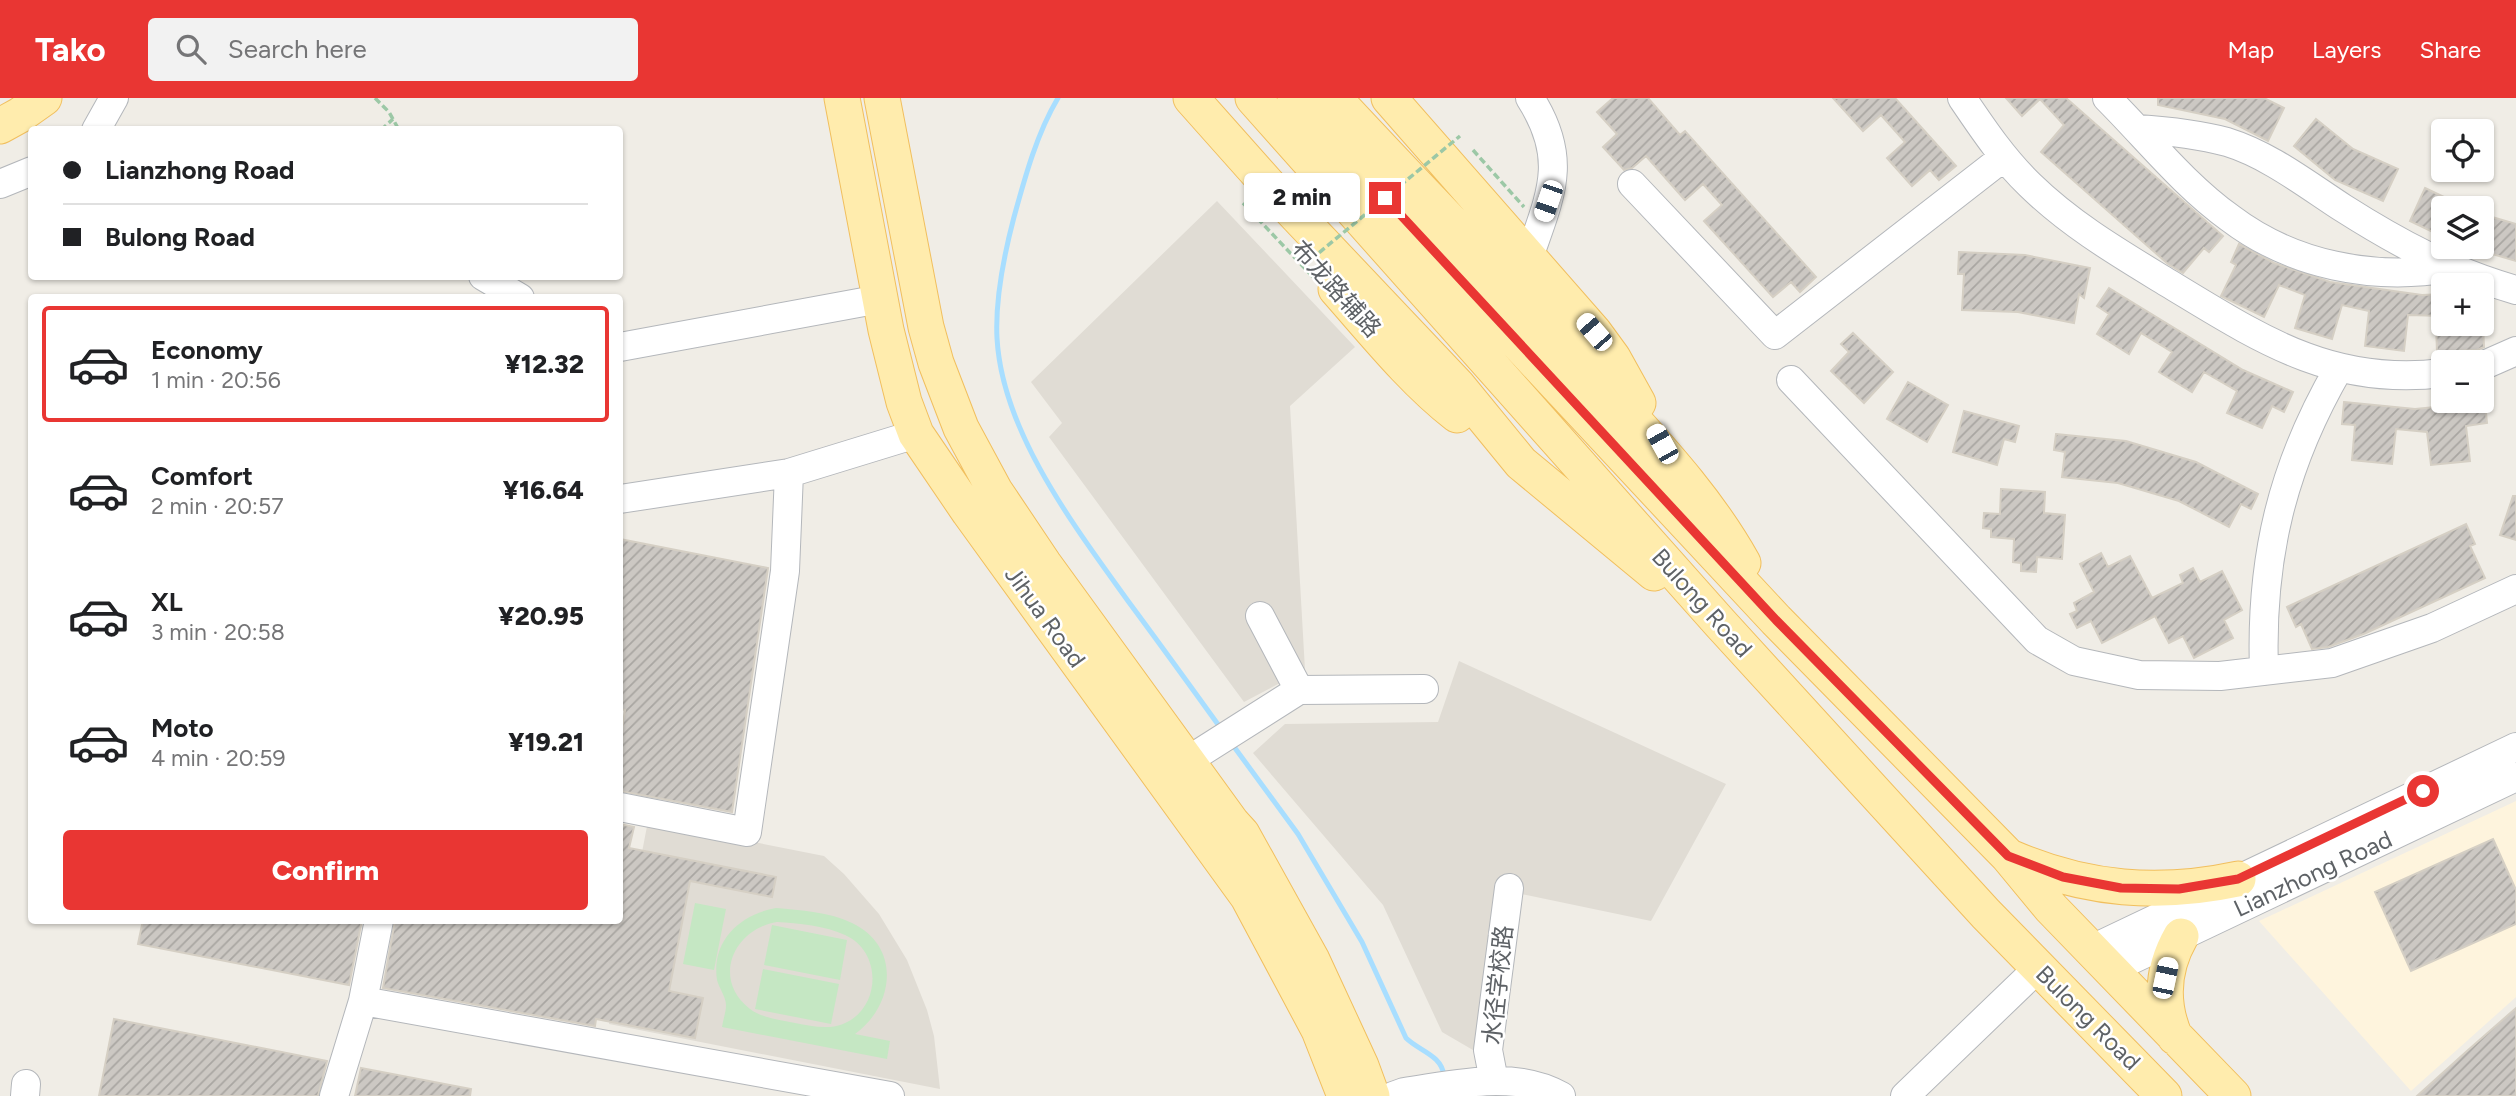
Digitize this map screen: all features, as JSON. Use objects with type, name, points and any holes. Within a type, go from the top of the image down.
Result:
[{"type":"main road","name":"Jihua Road","points":[[842,98],[894,364],[916,434],[969,512],[1248,897],[1319,1030],[1345,1096]]},
{"type":"main road","name":"Jihua Road","points":[[881,98],[926,327],[936,363],[961,428],[995,491],[1038,555],[1242,834],[1312,960],[1361,1066],[1390,1095]]},
{"type":"main road","name":"布龙路辅路","points":[[1167,98],[1409,370],[1442,403],[1521,463]]},
{"type":"main road","points":[[1191,98],[1280,198],[1458,386],[1521,463],[1625,551],[1720,623]]},
{"type":"main road","name":"Bulong Road","points":[[1253,98],[1720,623],[1986,914],[2164,1096]]},
{"type":"main road","name":"Bulong Road","points":[[1295,98],[1498,322],[1776,620],[2008,856],[2051,908],[2234,1096]]},
{"type":"main road","points":[[1334,98],[1556,334],[1671,461],[1702,498],[1722,528],[1776,620]]},
{"type":"main road","points":[[1390,98],[1594,332],[1613,358],[1671,461]]},
{"type":"main road","points":[[2008,856],[2063,877],[2121,888],[2179,889],[2238,879]]},
{"type":"main road","points":[[2175,1037],[2165,1008],[2165,986],[2168,963],[2182,936]]},
{"type":"street","points":[[98,126],[114,98]]},
{"type":"street","points":[[1962,98],[1986,136],[2052,206],[2104,244],[2267,342],[2292,354],[2339,368],[2401,376],[2431,374]]},
{"type":"street","points":[[2107,98],[2210,203],[2276,246],[2325,264],[2378,273],[2450,268]]},
{"type":"street","points":[[1529,257],[1554,174],[1553,147],[1539,101]]},
{"type":"street","points":[[2137,129],[2183,132],[2217,140],[2271,162],[2384,234],[2450,268],[2516,290]]},
{"type":"street","points":[[1632,184],[1774,335],[2004,157]]},
{"type":"street","points":[[0,184],[28,173]]},
{"type":"street","points":[[490,280],[513,294]]},
{"type":"street","points":[[623,346],[880,299]]},
{"type":"street","points":[[2494,361],[2516,351]]},
{"type":"street","points":[[2264,671],[2264,592],[2277,513],[2302,438],[2339,368]]},
{"type":"street","points":[[1791,380],[2038,640],[2074,661],[2139,675],[2220,676],[2332,663],[2432,628],[2516,589]]},
{"type":"street","points":[[623,499],[789,474],[916,434]]},
{"type":"street","points":[[623,808],[747,832],[785,571],[789,474]]},
{"type":"street","points":[[1260,616],[1299,690]]},
{"type":"street","points":[[1187,761],[1299,690],[1424,689]]},
{"type":"street","name":"Lianzhong Road","points":[[2100,960],[2238,879],[2516,747]]},
{"type":"street","name":"Lianzhong Road","points":[[2100,960],[2182,936],[2516,777]]},
{"type":"street","name":"水径学校路","points":[[1488,1081],[1488,1050],[1509,888]]},
{"type":"street","points":[[334,1096],[363,1001],[378,924]]},
{"type":"street","points":[[1905,1096],[2038,968]]},
{"type":"street","points":[[363,1001],[890,1096]]},
{"type":"street","points":[[1390,1095],[1488,1081],[1530,1083],[1561,1096]]},
{"type":"path","points":[[375,98],[389,112],[397,126]]},
{"type":"path","points":[[385,126],[393,119]]},
{"type":"path","points":[[1303,266],[1460,136]]},
{"type":"path","points":[[1243,203],[1321,285]]},
{"type":"shaded area","points":[[1217,201],[1355,347],[1290,406],[1305,670],[1244,702],[1049,437],[1062,423],[1031,382]]},
{"type":"shaded area","points":[[1459,661],[1726,784],[1651,921],[1517,893],[1497,1064],[1442,1032],[1383,905],[1253,753],[1285,724],[1438,722]]},
{"type":"shaded area","points":[[2516,801],[2516,997],[2411,1091],[2259,921]]},
{"type":"shaded area","points":[[648,821],[824,856],[844,874],[879,914],[907,960],[927,1010],[934,1036],[940,1089],[609,1024]]},
{"type":"green space","points":[[695,903],[726,909],[714,970],[683,964]]},
{"type":"green space","points":[[776,908],[834,916],[868,933],[879,946],[887,976],[885,992],[868,1022],[855,1034],[890,1041],[887,1059],[722,1027],[726,1005],[717,980],[719,953],[731,931],[751,916]],"holes":[[[777,922],[829,929],[857,943],[866,954],[873,980],[865,1006],[856,1017],[837,1026],[825,1027],[777,1020],[760,1015],[738,997],[730,970],[739,945],[749,934]]]},
{"type":"green space","points":[[772,925],[847,940],[840,980],[764,965]]},
{"type":"green space","points":[[763,969],[839,984],[831,1024],[755,1009]]},
{"type":"building","points":[[1613,98],[1648,98],[1680,135],[1685,131],[1816,277],[1800,292],[1791,282],[1773,297],[1704,221],[1722,205],[1703,184],[1685,200],[1646,156],[1632,168],[1624,170],[1603,147],[1617,134],[1597,112]]},
{"type":"building","points":[[1833,98],[1895,98],[1956,166],[1939,180],[1930,170],[1912,186],[1887,158],[1905,142],[1881,115],[1863,131]]},
{"type":"building","points":[[2006,98],[2066,98],[2223,236],[2209,252],[2204,248],[2183,273],[2168,264],[2041,152],[2064,125],[2040,99],[2022,116]]},
{"type":"building","points":[[2158,98],[2264,98],[2284,108],[2268,141],[2225,119],[2158,105]]},
{"type":"building","points":[[2316,119],[2353,149],[2398,169],[2383,201],[2335,180],[2294,146]]},
{"type":"building","points":[[2425,188],[2442,196],[2431,196],[2431,231],[2410,221]]},
{"type":"building","points":[[2494,218],[2516,224],[2516,261],[2494,255]]},
{"type":"building","points":[[2239,244],[2274,263],[2330,282],[2431,295],[2431,316],[2408,315],[2404,351],[2365,346],[2369,311],[2342,305],[2332,339],[2295,328],[2305,295],[2279,285],[2264,317],[2221,296],[2236,265],[2231,262]]},
{"type":"building","points":[[1959,252],[2025,255],[2090,268],[2084,298],[2079,294],[2074,323],[2018,312],[1962,310],[1964,274],[1958,274]]},
{"type":"building","points":[[2109,288],[2243,370],[2293,392],[2284,412],[2272,406],[2262,428],[2227,413],[2237,391],[2204,372],[2192,392],[2159,372],[2172,352],[2141,333],[2129,354],[2097,334],[2109,314],[2097,306]]},
{"type":"building","points":[[1853,333],[1893,372],[1864,403],[1831,371],[1849,352],[1841,344]]},
{"type":"building","points":[[2436,336],[2484,336],[2484,347],[2477,350],[2437,350]]},
{"type":"building","points":[[1908,382],[1948,405],[1927,442],[1887,419]]},
{"type":"building","points":[[2344,402],[2415,409],[2431,407],[2431,413],[2486,413],[2487,423],[2466,426],[2470,461],[2431,465],[2427,432],[2396,429],[2392,464],[2352,460],[2355,425],[2342,424]]},
{"type":"building","points":[[1964,411],[2019,426],[2015,442],[2004,439],[1997,465],[1953,452]]},
{"type":"building","points":[[2056,434],[2126,441],[2196,462],[2258,494],[2251,509],[2241,504],[2229,527],[2179,501],[2118,483],[2062,477],[2065,452],[2054,450]]},
{"type":"building","points":[[2001,489],[2045,492],[2044,513],[2065,515],[2062,559],[2037,557],[2036,572],[2021,571],[2021,563],[2013,562],[2014,539],[1991,537],[1991,529],[1983,528],[1984,513],[2000,514]]},
{"type":"building","points":[[2513,496],[2516,496],[2516,540],[2500,535]]},
{"type":"building","points":[[2466,524],[2475,544],[2470,546],[2485,578],[2366,633],[2328,647],[2312,649],[2301,624],[2296,627],[2287,607]]},
{"type":"building","points":[[623,540],[768,568],[732,812],[623,792]]},
{"type":"building","points":[[2101,553],[2108,567],[2130,556],[2152,598],[2183,583],[2180,575],[2193,568],[2200,582],[2222,571],[2242,610],[2224,620],[2233,638],[2194,658],[2183,636],[2169,643],[2155,616],[2102,643],[2091,621],[2077,628],[2070,614],[2077,611],[2074,603],[2094,592],[2080,564]]},
{"type":"building","points":[[623,825],[634,827],[629,848],[776,877],[772,897],[690,881],[669,991],[703,998],[695,1038],[596,1019],[595,1026],[383,988],[394,924],[623,924]]},
{"type":"building","points":[[2493,839],[2516,890],[2516,924],[2411,971],[2375,892]]},
{"type":"building","points":[[142,924],[361,924],[349,985],[138,944]]},
{"type":"building","points":[[2516,1008],[2516,1096],[2417,1096],[2467,1051]]},
{"type":"building","points":[[114,1019],[327,1061],[318,1096],[99,1096]]},
{"type":"building","points":[[361,1068],[471,1089],[470,1096],[355,1096]]},
{"type":"waterway","points":[[1058,98],[1032,156],[1004,262],[997,323],[1002,373],[1012,408],[1044,477],[1107,572],[1222,730]]},
{"type":"waterway","points":[[1232,744],[1298,834],[1362,942],[1406,1038],[1435,1058],[1444,1076]]},
{"type":"route","points":[[1385,198],[1776,620],[2008,856],[2035,868],[2092,884],[2150,890],[2209,885],[2238,879],[2423,791]]}]
